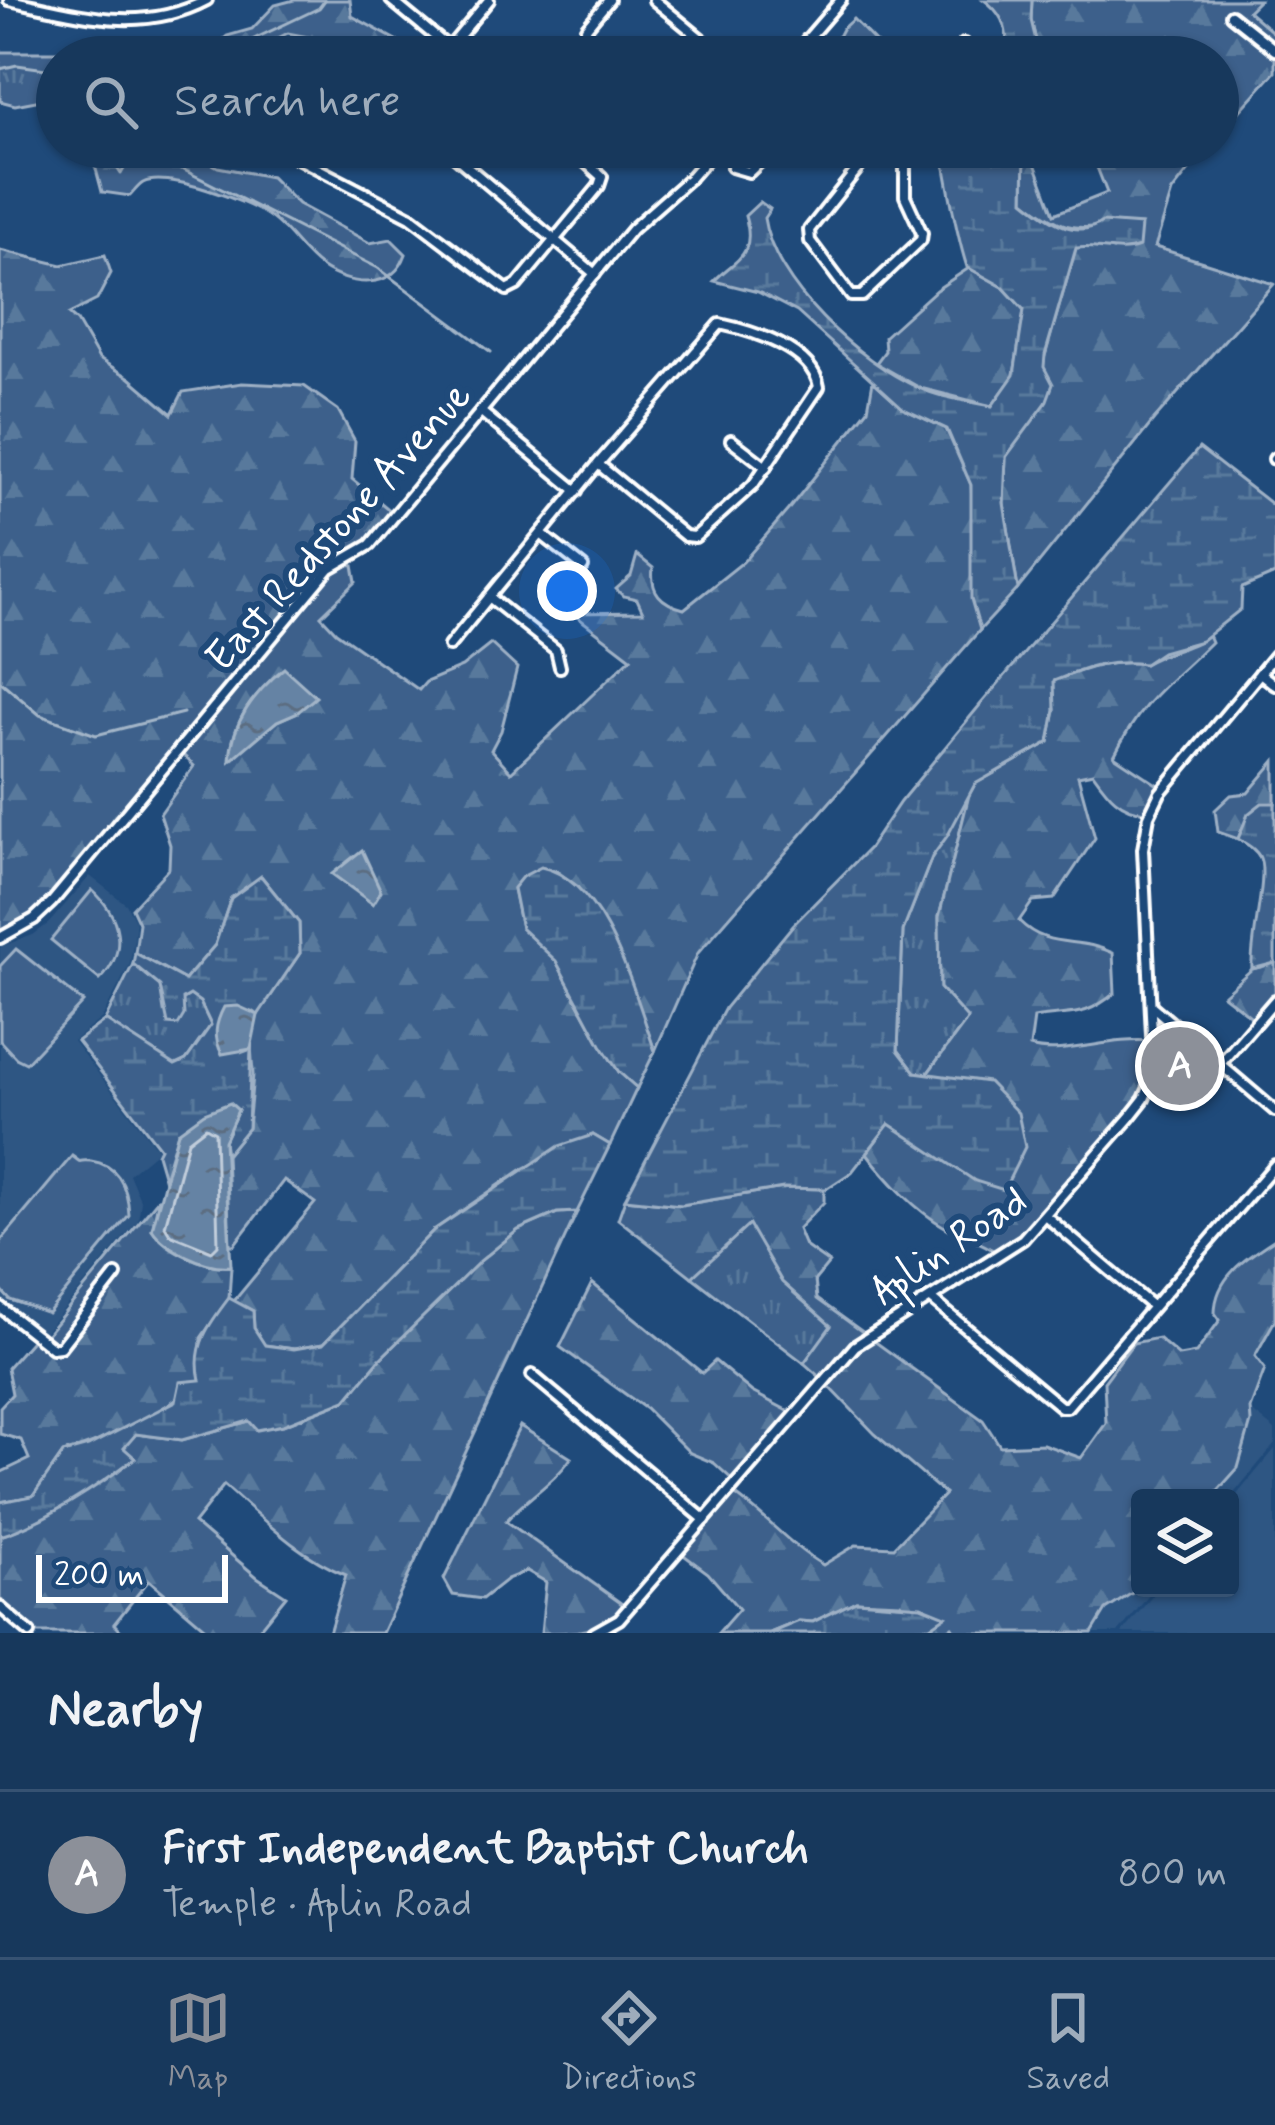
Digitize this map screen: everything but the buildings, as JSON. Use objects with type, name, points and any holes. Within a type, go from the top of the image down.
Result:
[{"type":"street","points":[[9,0],[119,21],[165,17],[206,0]]},
{"type":"street","points":[[391,0],[434,36]]},
{"type":"street","points":[[459,36],[489,0]]},
{"type":"street","points":[[586,36],[586,28],[609,0]]},
{"type":"street","points":[[655,0],[698,36]]},
{"type":"street","points":[[810,36],[841,0]]},
{"type":"street","points":[[1231,15],[1275,50]]},
{"type":"street","points":[[316,168],[411,217],[507,290],[517,285],[599,186],[602,177],[592,168]]},
{"type":"street","points":[[469,168],[595,274]]},
{"type":"street","name":"East Redstone Avenue","points":[[0,938],[34,919],[52,902],[330,568],[370,545],[632,229],[698,168]]},
{"type":"street","points":[[858,168],[808,230],[810,241],[851,296],[862,296],[921,240],[905,196],[905,168]]},
{"type":"street","points":[[449,646],[598,464],[720,324],[777,343],[815,370],[819,387],[753,485],[695,537],[685,536],[598,464]]},
{"type":"street","points":[[480,411],[577,491]]},
{"type":"street","points":[[731,440],[766,466]]},
{"type":"street","points":[[541,534],[583,567]]},
{"type":"street","points":[[489,597],[556,650],[560,667]]},
{"type":"street","name":"Aplin Road","points":[[595,1633],[613,1629],[855,1346],[1013,1247],[1047,1217],[1148,1091],[1155,1064],[1143,849],[1149,816],[1160,793],[1275,655]]},
{"type":"street","points":[[1260,673],[1275,685]]},
{"type":"street","points":[[1220,1064],[1275,1000]]},
{"type":"street","points":[[1152,1006],[1275,1111]]},
{"type":"street","points":[[932,1299],[1061,1407],[1068,1406],[1275,1166]]},
{"type":"street","points":[[1047,1217],[1153,1306]]},
{"type":"street","points":[[0,1307],[52,1348],[60,1347],[116,1275]]},
{"type":"street","points":[[532,1375],[705,1520]]},
{"type":"street","points":[[0,1607],[30,1633]]},
{"type":"shaded area","points":[[90,876],[126,904],[136,922],[130,964],[102,1018],[73,1041],[158,1150],[129,1174],[141,1202],[138,1220],[43,1334],[0,1301],[0,947],[33,935],[49,923]]},
{"type":"shaded area","points":[[1250,1410],[1275,1430],[1275,1444],[1238,1489],[1219,1489],[1238,1468]]},
{"type":"shaded area","points":[[1275,1449],[1275,1633],[1122,1633],[1152,1597],[1239,1597],[1239,1492]]},
{"type":"shaded area","points":[[1131,1594],[1148,1597],[1118,1633],[1092,1633],[1106,1610]]},
{"type":"green space","points":[[294,0],[350,0],[352,16],[389,36],[227,36],[252,29],[275,5]]},
{"type":"green space","points":[[984,0],[1032,0],[1035,36],[1006,36],[996,11]]},
{"type":"green space","points":[[1032,0],[1259,0],[1248,11],[1275,34],[1275,72],[1239,112],[1239,36],[1035,36]]},
{"type":"green space","points":[[853,19],[870,36],[838,36]]},
{"type":"green space","points":[[0,52],[36,52],[36,101],[15,105],[0,101]]},
{"type":"green space","points":[[223,168],[271,177],[298,204],[370,243],[391,239],[406,254],[400,266],[381,280],[345,279],[314,261],[267,215],[242,202],[169,181],[143,183],[130,196],[102,192],[96,169]]},
{"type":"green space","points":[[945,168],[1025,168],[1024,200],[1061,225],[1082,229],[1102,222],[1141,225],[1139,247],[1076,248],[1045,355],[1044,367],[1053,384],[1046,403],[1006,457],[1004,503],[1018,589],[980,630],[971,599],[971,485],[947,429],[904,409],[797,312],[758,292],[714,281],[746,248],[745,216],[760,202],[770,209],[764,218],[784,268],[822,318],[846,340],[919,388],[992,406],[1014,375],[1024,310],[1003,287],[967,267]]},
{"type":"green space","points":[[1025,168],[1037,168],[1054,214],[1107,193],[1097,168],[1191,168],[1172,192],[1155,247],[1274,284],[1154,420],[1018,589],[1004,503],[1006,457],[1024,429],[1076,248],[1113,250],[1140,225],[1069,226],[1024,200]]},
{"type":"green space","points":[[0,250],[62,265],[105,255],[111,273],[97,300],[69,314],[99,359],[172,414],[183,392],[242,383],[304,386],[338,410],[355,441],[352,479],[392,512],[363,545],[327,566],[50,900],[0,934]]},
{"type":"green space","points":[[969,268],[1003,287],[1024,310],[1014,375],[992,406],[920,388],[876,363],[885,351],[884,337],[936,290]]},
{"type":"green space","points":[[873,381],[904,409],[946,429],[971,485],[980,630],[698,953],[655,1051],[634,993],[577,886],[555,870],[513,889],[521,928],[556,961],[601,1045],[637,1088],[610,1145],[593,1135],[521,1170],[434,1230],[323,1344],[294,1349],[264,1345],[254,1328],[253,1311],[234,1301],[315,1203],[284,1180],[230,1245],[226,1155],[248,1128],[251,1045],[257,1016],[300,953],[299,923],[262,877],[231,898],[215,945],[185,980],[135,953],[139,923],[132,908],[169,868],[170,845],[160,814],[194,766],[181,753],[332,571],[352,560],[356,582],[321,616],[336,632],[419,690],[426,682],[462,667],[491,644],[517,668],[501,731],[491,750],[511,772],[631,658],[572,613],[643,612],[637,599],[616,589],[631,576],[637,555],[653,568],[659,595],[684,609],[743,562],[868,409]],"holes":[[[284,669],[298,712],[277,721],[231,759],[247,708]]]},
{"type":"green space","points":[[1199,448],[1275,507],[1275,574],[1242,588],[1241,609],[1201,641],[1162,652],[1144,664],[1098,666],[1054,681],[1049,742],[975,784],[932,857],[903,931],[898,1050],[915,1072],[988,1082],[1018,1113],[1025,1147],[1004,1190],[975,1181],[889,1124],[852,1172],[826,1189],[783,1188],[681,1205],[625,1199],[725,1008],[793,925],[869,848],[900,802],[980,705]]},
{"type":"green space","points":[[1208,635],[1211,642],[1146,706],[1114,756],[1161,787],[1146,812],[1121,804],[1093,773],[1078,776],[1095,838],[1054,899],[1033,901],[1019,921],[1052,940],[1113,953],[1115,993],[1085,1011],[1034,1018],[1030,1047],[1057,1050],[1151,1041],[1148,1072],[1126,1116],[1021,1236],[997,1253],[923,1212],[867,1153],[889,1123],[929,1148],[941,1077],[927,1074],[968,1019],[940,988],[939,917],[969,795],[975,784],[1049,742],[1055,710],[1053,681],[1109,664],[1144,664]]},
{"type":"green space","points":[[1275,761],[1275,803],[1255,809],[1238,839],[1218,832],[1215,810],[1231,795],[1248,793]]},
{"type":"green space","points":[[969,795],[939,917],[940,988],[968,1019],[927,1074],[914,1072],[898,1050],[903,931],[932,857]]},
{"type":"green space","points":[[1262,803],[1275,803],[1275,963],[1252,969],[1262,867],[1256,852],[1238,839],[1248,814]]},
{"type":"green space","points":[[541,867],[564,876],[583,893],[615,943],[655,1051],[637,1088],[601,1045],[556,961],[521,928],[513,888]]},
{"type":"green space","points":[[261,876],[299,923],[300,953],[258,1015],[254,1012],[243,1052],[251,1049],[248,1128],[226,1155],[224,1141],[238,1110],[178,1132],[164,1178],[157,1154],[160,1148],[77,1041],[105,1020],[175,1065],[186,1060],[211,1025],[200,1002],[190,995],[183,999],[184,1015],[178,1025],[168,1024],[160,986],[133,964],[135,953],[185,980],[215,945],[231,898]]},
{"type":"green space","points":[[92,890],[109,911],[118,945],[100,980],[51,940]]},
{"type":"green space","points":[[16,949],[83,1002],[26,1063],[0,1041],[0,966]]},
{"type":"green space","points":[[1275,963],[1275,995],[1254,1019],[1223,995],[1252,969]]},
{"type":"green space","points":[[133,964],[160,986],[164,1011],[190,995],[200,1002],[211,1025],[186,1060],[175,1066],[105,1020]]},
{"type":"green space","points":[[593,1135],[610,1145],[577,1212],[557,1213],[518,1230],[380,1359],[346,1400],[257,1430],[249,1421],[182,1440],[136,1434],[124,1448],[135,1458],[70,1503],[0,1536],[0,1502],[33,1496],[63,1453],[88,1446],[176,1401],[180,1382],[200,1380],[200,1346],[229,1298],[253,1311],[254,1328],[265,1345],[294,1349],[323,1344],[434,1230],[559,1146]]},
{"type":"green space","points":[[72,1156],[101,1163],[116,1173],[129,1215],[48,1313],[10,1300],[0,1289],[0,1242]]},
{"type":"green space","points":[[783,1188],[824,1189],[824,1202],[798,1229],[805,1246],[829,1263],[815,1280],[817,1299],[864,1333],[822,1379],[804,1363],[831,1326],[782,1282],[749,1225],[692,1277],[618,1219],[625,1199],[681,1205]]},
{"type":"green space","points":[[159,1198],[152,1229],[158,1237],[198,1261],[231,1266],[229,1298],[201,1338],[200,1380],[136,1424],[63,1453],[33,1496],[0,1502],[0,1473],[29,1459],[21,1440],[0,1434],[0,1407],[12,1394],[7,1368],[38,1333],[46,1335]]},
{"type":"green space","points":[[577,1212],[382,1633],[329,1633],[346,1575],[296,1547],[224,1485],[194,1523],[286,1596],[256,1633],[211,1633],[149,1580],[114,1624],[123,1633],[35,1633],[0,1603],[0,1536],[46,1515],[118,1471],[123,1448],[136,1434],[182,1440],[249,1421],[283,1425],[346,1400],[380,1359],[518,1230],[557,1213]]},
{"type":"green space","points":[[749,1224],[782,1282],[832,1326],[804,1363],[692,1277]]},
{"type":"green space","points":[[1275,1239],[1275,1320],[1255,1356],[1265,1369],[1250,1409],[1238,1468],[1219,1489],[1131,1489],[1131,1594],[1106,1610],[1092,1633],[957,1633],[952,1627],[943,1633],[867,1633],[870,1629],[930,1627],[900,1603],[856,1601],[812,1622],[799,1621],[770,1633],[718,1633],[739,1609],[708,1573],[681,1553],[733,1493],[823,1565],[856,1545],[894,1547],[945,1494],[875,1434],[827,1384],[870,1338],[983,1420],[1000,1446],[1043,1444],[1081,1458],[1106,1423],[1104,1382],[1133,1343],[1158,1338],[1179,1356],[1196,1353],[1220,1320],[1215,1313],[1220,1289],[1244,1261]]},
{"type":"green space","points":[[592,1283],[702,1373],[715,1361],[752,1392],[792,1413],[734,1481],[714,1463],[690,1453],[646,1409],[560,1347]]},
{"type":"green space","points":[[520,1426],[571,1458],[506,1521],[625,1606],[597,1626],[541,1633],[546,1582],[527,1571],[507,1579],[482,1599],[453,1595],[444,1579]]},
{"type":"green space","points":[[856,1601],[921,1606],[946,1616],[930,1627],[870,1629],[867,1633],[770,1633],[799,1621],[813,1622]]},
{"type":"water","points":[[284,668],[316,697],[277,721],[230,761],[246,709]]},
{"type":"water","points":[[362,850],[381,891],[373,904],[332,874]]},
{"type":"water","points":[[238,1006],[258,1015],[251,1049],[222,1054],[216,1036],[219,1019],[224,1007]]},
{"type":"water","points":[[230,1103],[238,1110],[224,1141],[231,1266],[221,1266],[176,1250],[152,1229],[178,1132],[204,1113]]},
{"type":"waterway","points":[[260,36],[319,8],[325,0]]},
{"type":"waterway","points":[[0,69],[36,68]]},
{"type":"waterway","points":[[117,168],[121,174],[124,168]]},
{"type":"waterway","points":[[180,168],[378,268],[491,352]]},
{"type":"waterway","points":[[0,681],[40,715],[96,735],[183,713]]},
{"type":"place","name":"First Independent Baptist Church","points":[[1180,1066]]}]
